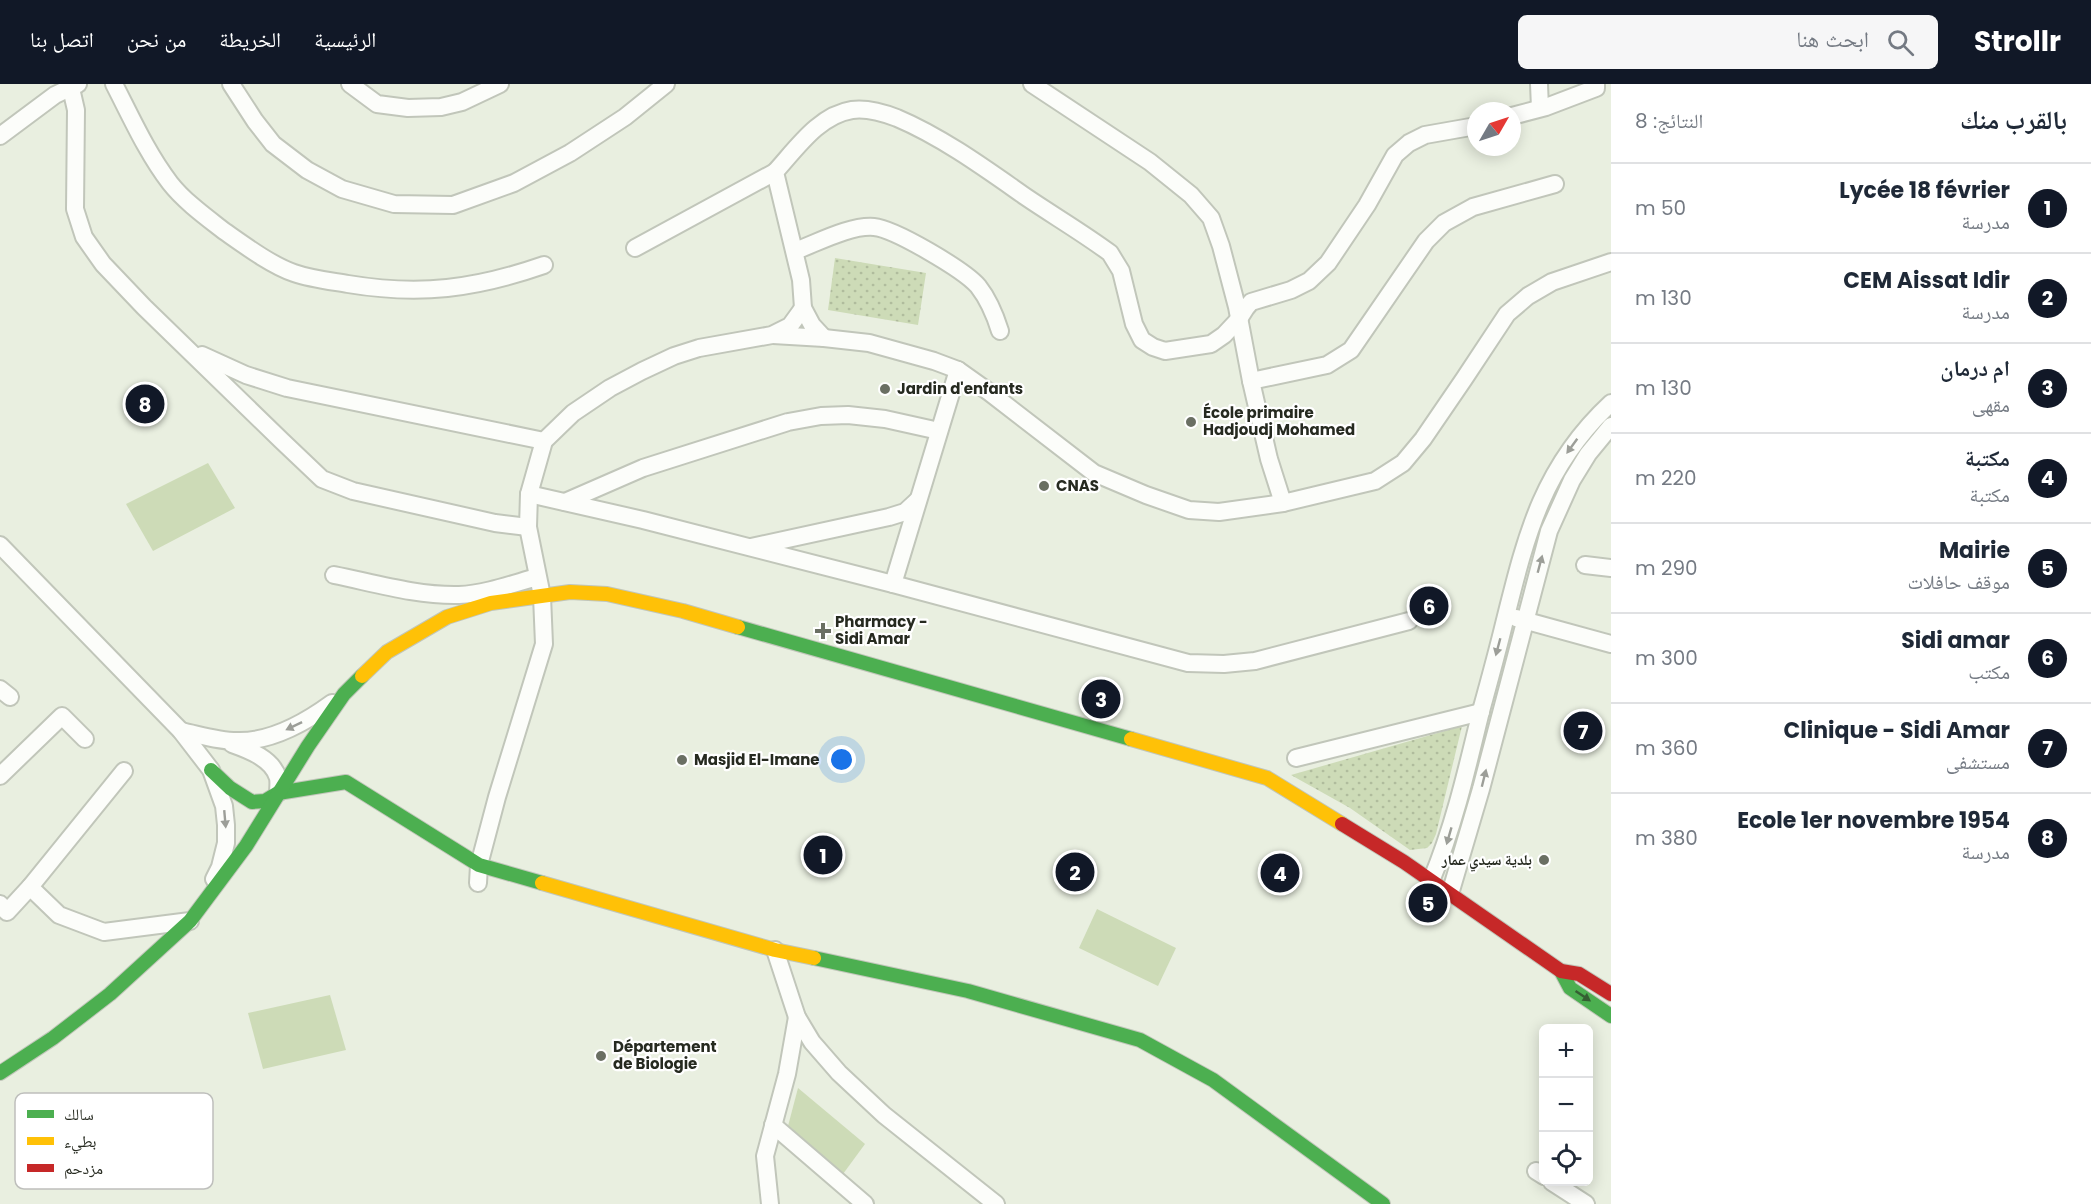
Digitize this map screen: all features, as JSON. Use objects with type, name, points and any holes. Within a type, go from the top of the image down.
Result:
[{"type":"street","points":[[114,84],[155,162],[172,185],[211,221],[248,248],[293,273],[386,290],[427,290],[479,284],[512,276],[544,264]]},
{"type":"street","points":[[231,84],[273,144],[307,170],[342,189],[394,204],[453,205],[514,183],[570,153],[625,117],[666,84]]},
{"type":"street","points":[[350,84],[377,104],[408,108],[441,107],[462,102],[500,84]]},
{"type":"street","points":[[1032,84],[1150,162],[1191,195],[1211,218],[1221,246],[1269,459],[1283,503]]},
{"type":"street","points":[[1539,84],[1540,108]]},
{"type":"street","points":[[1521,113],[1596,88],[1596,84]]},
{"type":"street","points":[[0,136],[55,95],[73,85],[76,120],[75,209],[84,237],[103,264],[185,346],[322,479],[353,491],[495,523],[528,527]]},
{"type":"street","points":[[634,248],[775,172],[813,130],[836,116],[852,110],[872,111],[896,118],[922,131],[986,169],[1110,253],[1121,271],[1134,324],[1142,340],[1165,351],[1211,344],[1224,335],[1251,302],[1291,290],[1309,281],[1328,263],[1367,205],[1395,155],[1408,143],[1425,135],[1467,128]]},
{"type":"street","points":[[775,172],[801,280],[803,308],[812,325],[824,338]]},
{"type":"street","points":[[1251,381],[1327,365],[1351,350],[1426,241],[1444,223],[1473,207],[1555,184]]},
{"type":"street","points":[[795,251],[854,229],[874,227],[891,232],[959,270],[977,285],[991,305],[1000,331]]},
{"type":"street","points":[[478,883],[479,865],[515,736],[544,644],[542,596],[528,527],[529,494],[544,441],[573,413],[610,388],[674,356],[699,348],[772,335],[869,343],[958,370],[1094,473],[1146,495],[1190,510],[1219,512],[1283,503],[1375,481],[1403,463],[1422,440],[1507,314],[1528,296],[1552,282],[1611,262]]},
{"type":"street","points":[[772,335],[790,326],[803,308]]},
{"type":"street","points":[[185,346],[246,375],[287,388],[544,441]]},
{"type":"street","points":[[893,584],[958,370]]},
{"type":"street","points":[[1431,881],[1446,844],[1469,766],[1506,615],[1533,519],[1547,487],[1573,444],[1595,417],[1611,403]]},
{"type":"street","points":[[565,502],[643,468],[788,422],[821,416],[849,415],[885,419],[939,431]]},
{"type":"street","points":[[1450,894],[1527,621],[1538,567],[1560,505],[1588,454],[1611,426]]},
{"type":"street","points":[[529,494],[643,520],[893,584],[1188,663],[1255,662],[1409,621]]},
{"type":"street","points":[[747,548],[889,517],[905,512],[918,500]]},
{"type":"street","points":[[0,545],[182,731],[211,770],[231,788],[252,801],[265,801],[278,793],[346,782],[479,865],[775,950],[968,991],[1140,1040],[1213,1080],[1383,1204]]},
{"type":"street","points":[[1584,565],[1611,568]]},
{"type":"street","points":[[334,575],[433,594],[460,595],[537,577]]},
{"type":"street","points":[[221,740],[244,741],[271,736],[314,716],[344,694],[387,652],[447,617],[491,603],[570,592],[607,594],[683,610],[1268,778],[1404,862],[1561,971],[1580,974],[1611,994]]},
{"type":"street","points":[[1506,615],[1611,644]]},
{"type":"street","points":[[0,1073],[53,1038],[102,1000],[149,960],[195,916],[246,846],[308,746],[344,694]]},
{"type":"street","points":[[1296,758],[1481,712]]},
{"type":"street","points":[[0,776],[62,716],[86,739]]},
{"type":"street","points":[[182,731],[221,740],[254,753],[273,769],[278,779],[278,793]]},
{"type":"street","points":[[195,916],[220,867],[226,843],[224,806],[211,770]]},
{"type":"street","points":[[2,914],[30,887],[124,771]]},
{"type":"street","points":[[30,887],[58,915],[104,932],[195,916]]},
{"type":"street","points":[[775,950],[797,1017],[812,1042],[839,1073],[884,1115],[996,1204]]},
{"type":"street","points":[[1561,971],[1570,988],[1611,1016]]},
{"type":"street","points":[[770,1204],[765,1155],[787,1074],[797,1017]]},
{"type":"street","points":[[773,1125],[865,1204]]},
{"type":"street","points":[[1558,1186],[1586,1204]]},
{"type":"green space","points":[[835,258],[926,273],[918,325],[828,310]]},
{"type":"green space","points":[[208,463],[235,508],[153,551],[126,504]]},
{"type":"green space","points":[[1462,726],[1436,834],[1427,848],[1410,850],[1350,808],[1291,775]]},
{"type":"green space","points":[[1097,909],[1176,948],[1158,986],[1079,948]]},
{"type":"green space","points":[[330,995],[346,1050],[263,1069],[248,1013]]},
{"type":"green space","points":[[798,1088],[865,1144],[843,1174],[788,1126]]},
{"type":"traffic: fast","points":[[738,627],[1131,739]]},
{"type":"traffic: fast","points":[[0,1073],[53,1038],[110,994],[190,921],[246,846],[308,746],[344,694],[362,676]]},
{"type":"traffic: fast","points":[[211,770],[230,788],[252,802],[265,801],[278,793],[346,782],[479,865],[542,883]]},
{"type":"traffic: fast","points":[[814,958],[968,991],[1140,1040],[1213,1080],[1383,1204]]},
{"type":"traffic: fast","points":[[1561,971],[1570,988],[1611,1016]]},
{"type":"traffic: slow","points":[[362,676],[387,652],[447,617],[491,603],[570,592],[607,594],[683,611],[738,627]]},
{"type":"traffic: slow","points":[[1131,739],[1267,778],[1342,824]]},
{"type":"traffic: slow","points":[[542,883],[775,950],[814,958]]},
{"type":"traffic: jam","points":[[1342,824],[1404,862],[1561,971],[1579,974],[1611,994]]},
{"type":"place","name":"Jardin d'enfants","points":[[885,389]]},
{"type":"place","name":"Ecole 1er novembre 1954","points":[[145,404]]},
{"type":"place","name":"École primaire Hadjoudj Mohamed","points":[[1191,422]]},
{"type":"place","name":"CNAS","points":[[1044,486]]},
{"type":"place","name":"Sidi amar","points":[[1429,606]]},
{"type":"place","name":"Pharmacy - Sidi Amar","points":[[823,631]]},
{"type":"place","name":"ام درمان","points":[[1101,699]]},
{"type":"place","name":"Clinique - Sidi Amar","points":[[1583,731]]},
{"type":"place","name":"Masjid El-Imane","points":[[682,760]]},
{"type":"place","name":"Lycée 18 février","points":[[823,855]]},
{"type":"place","name":"بلدية سيدي عمار","points":[[1544,860]]},
{"type":"place","name":"CEM Aissat Idir","points":[[1075,872]]},
{"type":"place","name":"مكتبة","points":[[1280,873]]},
{"type":"place","name":"Mairie","points":[[1428,903]]},
{"type":"place","name":"Département de Biologie","points":[[601,1056]]}]
